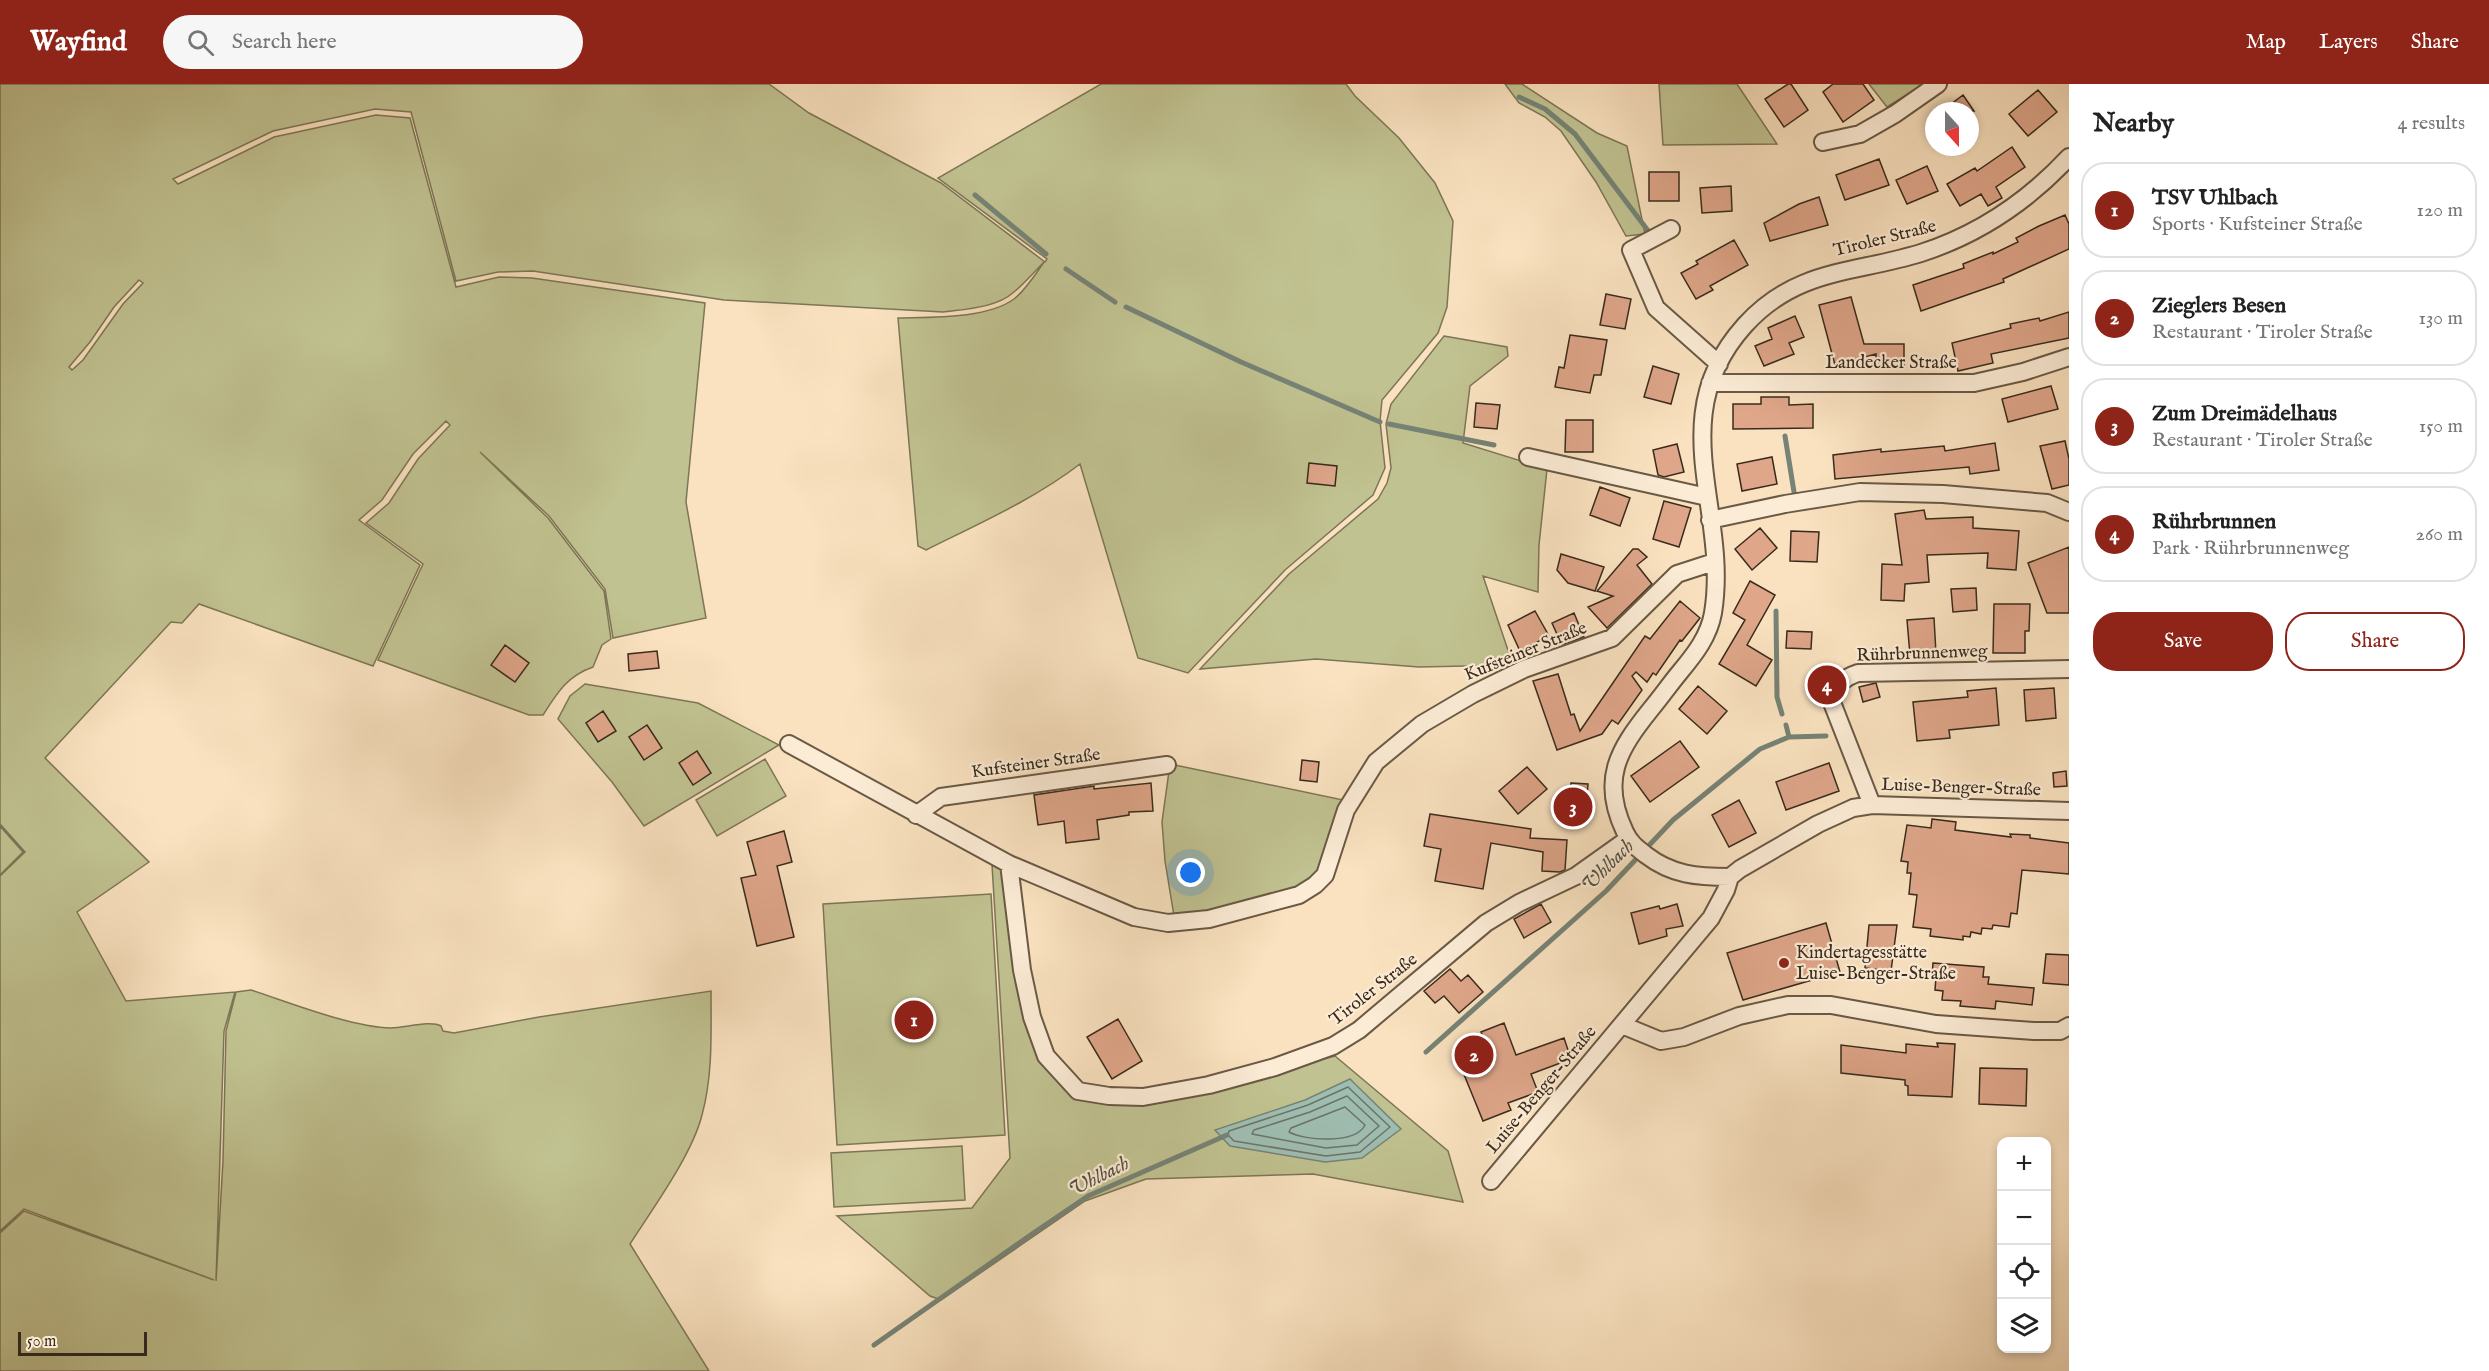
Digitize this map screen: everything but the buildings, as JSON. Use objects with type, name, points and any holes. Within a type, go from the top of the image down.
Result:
[{"type":"street","points":[[1823,142],[1860,134],[1938,84]]},
{"type":"street","name":"Tiroler Straße","points":[[1009,864],[1022,970],[1032,1017],[1046,1056],[1077,1091],[1109,1096],[1143,1097],[1209,1085],[1275,1067],[1333,1046],[1359,1030],[1486,923],[1520,903],[1576,876],[1631,843],[1613,799],[1612,784],[1617,761],[1634,730],[1692,657],[1705,637],[1713,610],[1714,562],[1702,432],[1705,397],[1719,364],[1743,327],[1760,310],[1795,286],[1834,272],[1918,254],[1967,236],[2009,211],[2069,157]]},
{"type":"street","points":[[1671,229],[1631,250],[1656,308],[1719,364]]},
{"type":"street","name":"Landecker Straße","points":[[1710,383],[1974,383],[2023,372],[2069,357]]},
{"type":"street","points":[[1528,457],[1707,497]]},
{"type":"street","points":[[1710,520],[1785,504],[1860,492],[1943,495],[2047,503],[2069,513]]},
{"type":"street","name":"Kufsteiner Straße","points":[[789,744],[1009,864],[1134,917],[1168,923],[1209,919],[1299,895],[1315,885],[1325,875],[1346,810],[1376,762],[1422,724],[1473,694],[1524,669],[1612,638],[1677,574],[1714,562]]},
{"type":"street","name":"Rührbrunnenweg","points":[[1872,805],[1831,700],[1839,683],[1846,677],[1858,673],[2069,669]]},
{"type":"street","name":"Kufsteiner Straße","points":[[916,815],[941,797],[1167,765]]},
{"type":"street","name":"Luise-Benger-Straße","points":[[1491,1181],[1711,918],[1726,890],[1730,877],[1763,854],[1853,808],[1872,805],[2069,811]]},
{"type":"street","points":[[1631,843],[1652,859],[1680,874],[1692,877],[1730,877]]},
{"type":"street","name":"Luise-Benger-Straße","points":[[1622,1025],[1661,1041],[1684,1037],[1739,1016],[1788,1005],[1831,1005],[1936,1024],[2034,1031],[2060,1031],[2069,1026]]},
{"type":"green space","points":[[0,84],[769,84],[809,113],[941,183],[1045,262],[1047,259],[938,178],[1101,84],[1346,84],[1355,96],[1399,138],[1435,183],[1453,221],[1447,307],[1438,333],[1382,400],[1380,421],[1385,468],[1373,495],[1285,570],[1188,673],[1138,658],[1080,464],[1043,489],[985,521],[926,550],[918,546],[898,318],[958,316],[1003,306],[1018,296],[1044,262],[1018,289],[999,301],[980,307],[943,312],[724,300],[533,271],[498,272],[456,281],[411,112],[375,109],[273,131],[173,179],[178,184],[274,137],[376,115],[410,118],[456,287],[499,277],[532,278],[705,303],[686,502],[706,618],[613,638],[605,589],[549,516],[480,452],[548,518],[604,591],[611,639],[602,645],[593,667],[569,680],[543,715],[529,715],[378,660],[423,564],[366,523],[389,503],[418,459],[450,425],[446,421],[413,454],[382,500],[359,520],[420,565],[373,666],[199,604],[182,623],[171,622],[45,758],[149,862],[77,912],[126,1001],[235,992],[224,1031],[216,1281],[223,1161],[226,1031],[236,992],[251,990],[321,1014],[375,1027],[436,1024],[441,1026],[443,1031],[454,1033],[539,1017],[711,991],[710,1069],[706,1100],[697,1131],[681,1164],[630,1244],[709,1371],[0,1371],[0,1233],[24,1211],[214,1280],[24,1209],[0,1231],[0,876],[25,852],[0,824]],"holes":[[[139,280],[143,283],[123,304],[83,360],[72,370],[69,367],[90,342],[114,307]]]},
{"type":"green space","points":[[1505,84],[1522,84],[1597,133],[1627,146],[1645,234],[1626,236],[1596,182],[1561,131],[1545,117],[1519,103]]},
{"type":"green space","points":[[1659,84],[1737,84],[1777,144],[1663,145]]},
{"type":"green space","points":[[1869,84],[1924,84],[1887,107]]},
{"type":"green space","points":[[1444,336],[1507,347],[1508,356],[1470,386],[1463,443],[1547,469],[1539,545],[1538,592],[1483,576],[1513,665],[1419,667],[1316,659],[1200,669],[1289,574],[1378,499],[1387,483],[1391,468],[1386,424],[1391,404]]},
{"type":"green space","points":[[585,684],[698,703],[779,745],[644,826],[612,782],[558,719],[570,696]]},
{"type":"green space","points":[[765,759],[786,796],[717,836],[696,800]]},
{"type":"green space","points":[[1170,764],[1348,801],[1320,873],[1297,891],[1207,914],[1174,916],[1165,861],[1162,822]]},
{"type":"green space","points":[[0,826],[23,852],[0,875]]},
{"type":"green space","points":[[992,865],[1006,872],[1041,1059],[1074,1099],[1109,1102],[1276,1071],[1335,1056],[1448,1151],[1463,1202],[1313,1174],[1146,1179],[1085,1201],[941,1300],[930,1296],[837,1216],[972,1208],[1010,1158]]},
{"type":"green space","points":[[991,894],[1005,1135],[837,1145],[823,904]]},
{"type":"green space","points":[[962,1146],[965,1200],[834,1207],[831,1153]]},
{"type":"water","points":[[1350,1079],[1401,1129],[1362,1158],[1325,1162],[1230,1146],[1215,1130],[1305,1100]]},
{"type":"waterway","points":[[1519,97],[1545,109],[1575,134],[1649,232]]},
{"type":"waterway","points":[[975,195],[1046,254]]},
{"type":"waterway","points":[[1066,269],[1115,302]]},
{"type":"waterway","points":[[1126,307],[1241,362],[1380,422]]},
{"type":"waterway","points":[[1389,424],[1494,445]]},
{"type":"waterway","points":[[1785,436],[1794,492]]},
{"type":"waterway","points":[[1776,611],[1777,697],[1782,714]]},
{"type":"waterway","points":[[1786,725],[1789,737]]},
{"type":"waterway","name":"Uhlbach","points":[[1426,1052],[1606,891],[1673,820],[1760,749],[1789,737],[1826,736]]},
{"type":"waterway","name":"Uhlbach","points":[[874,1345],[1088,1196],[1227,1135]]},
{"type":"place","name":"Rührbrunnen","points":[[1827,685]]},
{"type":"place","name":"Zum Dreimädelhaus","points":[[1573,807]]},
{"type":"place","name":"Kindertagesstätte Luise-Benger-Straße","points":[[1784,963]]},
{"type":"place","name":"TSV Uhlbach","points":[[914,1020]]},
{"type":"place","name":"Zieglers Besen","points":[[1474,1055]]}]
